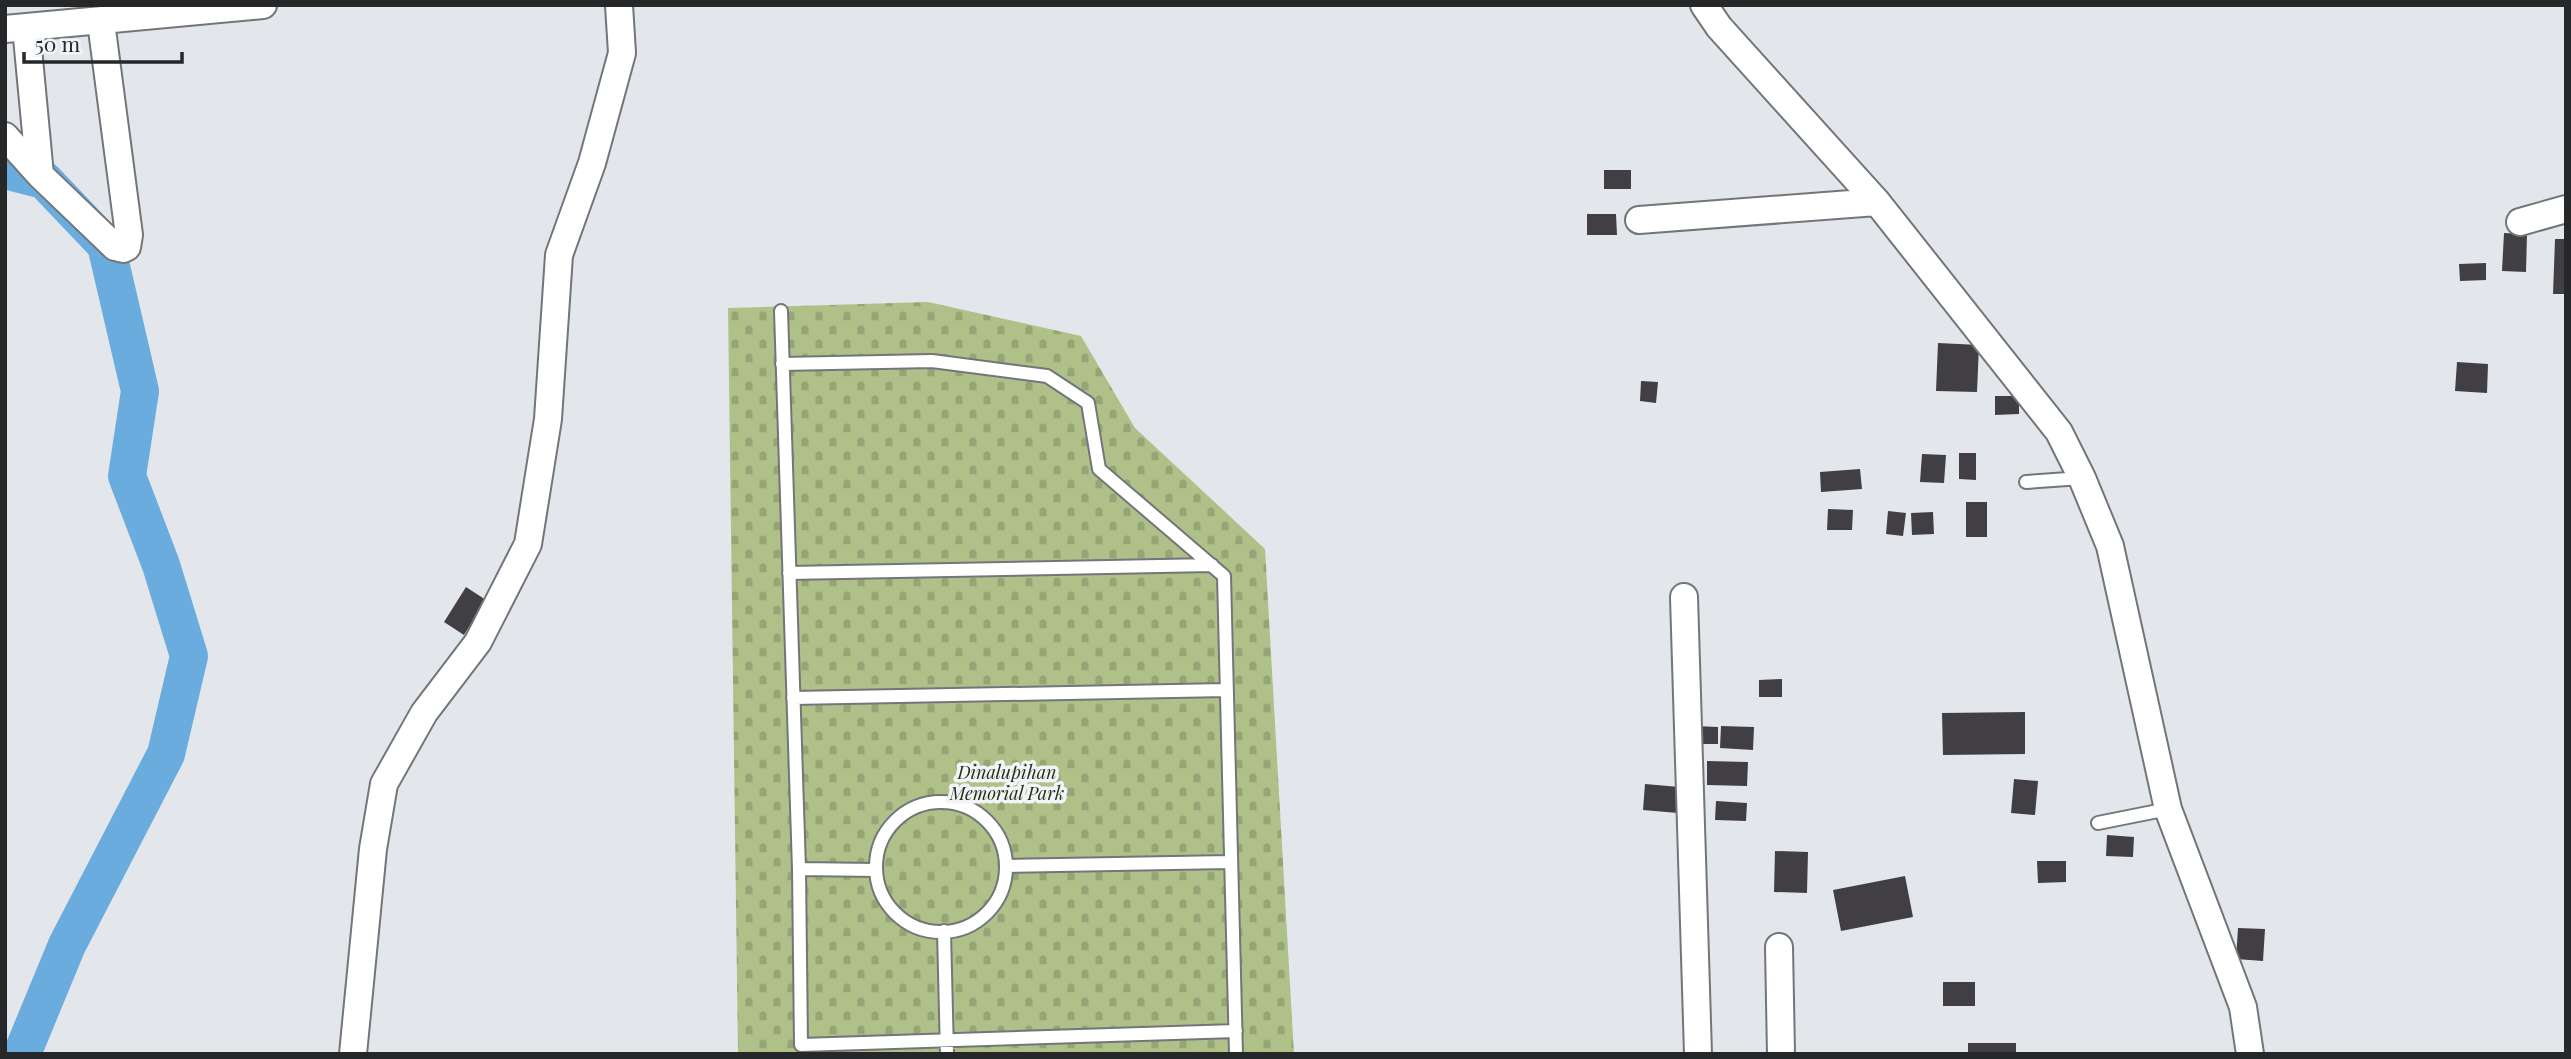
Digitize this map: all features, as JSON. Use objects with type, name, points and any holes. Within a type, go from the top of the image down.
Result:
[{"type":"street","points":[[40,175],[16,28],[70,15],[101,22],[149,11],[263,5]]},
{"type":"street","points":[[353,1054],[373,849],[384,784],[424,713],[478,642],[528,544],[548,419],[559,255],[592,163],[622,53],[619,5]]},
{"type":"street","points":[[1704,5],[1719,27],[1877,202],[2059,432],[2082,478],[2110,546],[2168,809],[2243,1007],[2250,1054]]},
{"type":"street","points":[[5,136],[40,175],[115,247],[127,247],[129,235],[101,22]]},
{"type":"street","points":[[1639,220],[1877,202]]},
{"type":"street","points":[[2520,222],[2566,209]]},
{"type":"street","points":[[1684,597],[1698,1054]]},
{"type":"street","points":[[1779,947],[1781,1054]]},
{"type":"lane","points":[[780,311],[799,869],[801,1045],[1236,1031]]},
{"type":"lane","points":[[782,364],[932,361],[1047,376],[1088,403],[1099,469],[1224,576],[1229,862],[1236,1054]]},
{"type":"lane","points":[[2026,482],[2082,478]]},
{"type":"lane","points":[[789,573],[1212,565]]},
{"type":"lane","points":[[793,698],[1226,690]]},
{"type":"lane","points":[[932,802],[960,804],[981,815],[997,832],[1006,855],[1006,866],[1006,879],[997,901],[980,919],[958,930],[932,932],[909,924],[889,908],[877,884],[875,856],[886,830],[906,811],[932,802]]},
{"type":"lane","points":[[2098,823],[2168,809]]},
{"type":"lane","points":[[1006,866],[1229,862]]},
{"type":"lane","points":[[799,869],[876,870]]},
{"type":"lane","points":[[944,931],[947,1054]]},
{"type":"green space","name":"Dinalupihan Memorial Park","points":[[928,302],[1081,336],[1135,428],[1265,549],[1294,1054],[738,1054],[728,308]]},
{"type":"building","points":[[1604,170],[1631,170],[1631,189],[1604,189]]},
{"type":"building","points":[[1587,214],[1616,214],[1617,235],[1587,235]]},
{"type":"building","points":[[2504,233],[2527,234],[2526,272],[2502,271]]},
{"type":"building","points":[[2555,239],[2566,239],[2566,294],[2553,294]]},
{"type":"building","points":[[2486,263],[2486,280],[2460,281],[2459,264]]},
{"type":"building","points":[[1938,343],[1979,345],[1977,392],[1936,391]]},
{"type":"building","points":[[2457,362],[2488,364],[2487,393],[2455,391]]},
{"type":"building","points":[[1641,381],[1658,382],[1656,403],[1640,401]]},
{"type":"building","points":[[1995,396],[2019,396],[2019,414],[1995,415]]},
{"type":"building","points":[[1959,453],[1976,453],[1976,480],[1959,479]]},
{"type":"building","points":[[1922,454],[1946,455],[1944,483],[1920,482]]},
{"type":"building","points":[[1860,469],[1862,489],[1821,492],[1820,472]]},
{"type":"building","points":[[1966,502],[1987,502],[1987,537],[1966,537]]},
{"type":"building","points":[[1828,509],[1853,510],[1852,530],[1827,530]]},
{"type":"building","points":[[1888,511],[1906,513],[1903,536],[1886,534]]},
{"type":"building","points":[[1933,512],[1934,534],[1912,535],[1911,513]]},
{"type":"building","points":[[466,587],[486,600],[464,635],[444,622]]},
{"type":"building","points":[[1782,679],[1782,697],[1759,697],[1759,680]]},
{"type":"building","points":[[2025,712],[2025,754],[1943,755],[1942,713]]},
{"type":"building","points":[[1695,726],[1718,727],[1718,744],[1695,744]]},
{"type":"building","points":[[1721,726],[1754,727],[1753,750],[1720,748]]},
{"type":"building","points":[[1707,761],[1748,762],[1747,786],[1707,785]]},
{"type":"building","points":[[2014,779],[2038,781],[2035,815],[2011,813]]},
{"type":"building","points":[[1645,784],[1680,787],[1678,813],[1643,810]]},
{"type":"building","points":[[1716,801],[1747,803],[1746,821],[1715,820]]},
{"type":"building","points":[[2107,835],[2134,837],[2133,857],[2106,856]]},
{"type":"building","points":[[1775,851],[1808,852],[1807,893],[1774,892]]},
{"type":"building","points":[[2037,861],[2066,861],[2066,882],[2038,883]]},
{"type":"building","points":[[1905,876],[1913,917],[1841,931],[1833,890]]},
{"type":"building","points":[[2238,928],[2265,929],[2263,961],[2236,959]]},
{"type":"building","points":[[1943,982],[1975,982],[1975,1006],[1943,1006]]},
{"type":"building","points":[[1968,1043],[2016,1043],[2016,1054],[1968,1054]]},
{"type":"waterway","points":[[5,170],[44,180],[106,245],[140,391],[127,476],[161,565],[189,656],[166,754],[67,945],[22,1054]]}]
